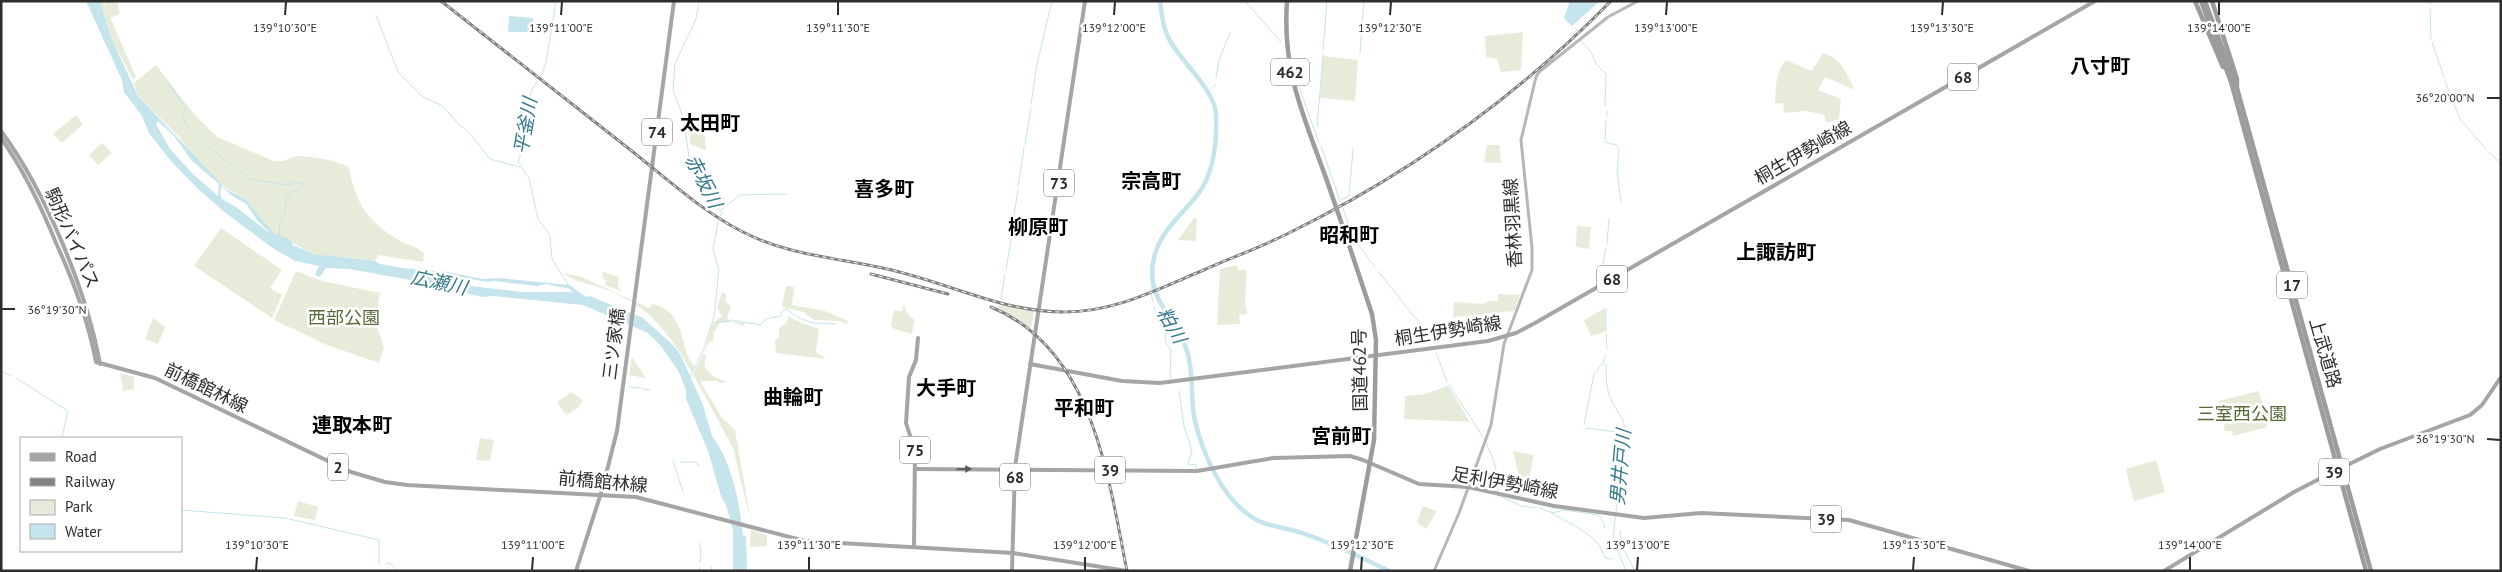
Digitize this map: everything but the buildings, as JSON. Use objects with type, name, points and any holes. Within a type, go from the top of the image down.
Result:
[{"type":"highway","name":"国道462号","points":[[1287,1],[1285,36],[1288,64],[1299,102],[1372,314],[1376,356],[1375,424],[1370,463],[1350,571]]},
{"type":"highway","points":[[2195,1],[2235,98]]},
{"type":"highway","name":"上武道路","points":[[2203,1],[2235,98],[2279,261],[2371,571]]},
{"type":"highway","name":"上武道路","points":[[2203,1],[2237,88],[2366,571]]},
{"type":"highway","points":[[2212,1],[2237,79],[2237,88]]},
{"type":"main road","name":"三ツ家橋","points":[[601,494],[613,452],[622,395],[674,1]]},
{"type":"main road","name":"73","points":[[1030,364],[1085,1]]},
{"type":"main road","name":"香林羽黒線","points":[[1434,571],[1491,425],[1506,336],[1532,270],[1532,248],[1521,140],[1536,77],[1539,72],[1608,17],[1638,1]]},
{"type":"main road","name":"桐生伊勢崎線","points":[[1030,364],[1128,382],[1160,383],[1376,356],[1506,336],[1535,323],[2095,1]]},
{"type":"main road","name":"駒形バイパス","points":[[1,131],[26,169],[79,286],[94,334],[98,363]]},
{"type":"main road","name":"駒形バイパス","points":[[1,138],[40,205],[76,286],[98,363]]},
{"type":"main road","name":"75","points":[[914,547],[914,446],[906,426],[906,400],[909,375],[916,360],[918,338]]},
{"type":"main road","name":"前橋館林線","points":[[98,363],[155,378],[322,459],[370,479],[407,485],[601,494],[647,498],[810,542],[1013,553],[1126,571]]},
{"type":"main road","name":"68","points":[[1013,553],[1015,470],[1030,364]]},
{"type":"main road","name":"39","points":[[2164,571],[2294,492],[2380,449],[2470,415],[2482,405],[2501,377]]},
{"type":"main road","name":"足利伊勢崎線","points":[[915,469],[1206,470],[1274,458],[1342,456],[1357,458],[1417,484],[1468,487],[1554,506],[1611,514],[1655,519],[1701,513],[1760,518],[1842,519],[2029,571]]},
{"type":"main road","name":"74","points":[[576,571],[601,494]]},
{"type":"main road","points":[[1012,571],[1013,553]]},
{"type":"green space","points":[[100,1],[103,1],[136,77],[133,80],[111,37]]},
{"type":"green space","points":[[104,1],[117,1],[120,14],[110,18]]},
{"type":"green space","points":[[1523,32],[1521,70],[1501,72],[1497,59],[1486,57],[1485,36]]},
{"type":"green space","points":[[1823,53],[1839,63],[1855,90],[1825,77],[1818,90],[1841,99],[1839,119],[1826,123],[1824,115],[1807,111],[1784,113],[1783,103],[1775,104],[1777,80],[1782,65],[1786,60],[1812,71]]},
{"type":"green space","points":[[1323,56],[1358,60],[1355,101],[1320,98]]},
{"type":"green space","points":[[156,65],[194,114],[217,137],[274,161],[306,156],[349,167],[359,200],[370,218],[400,241],[421,251],[424,254],[423,262],[378,255],[375,261],[313,254],[274,233],[245,199],[225,187],[196,160],[180,138],[138,96],[134,83]]},
{"type":"green space","points":[[76,115],[83,124],[62,143],[53,134]]},
{"type":"green space","points":[[700,124],[704,129],[706,149],[704,150],[690,144],[690,125]]},
{"type":"green space","points":[[102,143],[112,153],[98,165],[89,155]]},
{"type":"green space","points":[[1487,145],[1499,145],[1501,163],[1484,162]]},
{"type":"green space","points":[[1197,218],[1196,241],[1178,240],[1193,219]]},
{"type":"green space","points":[[1577,226],[1591,227],[1589,249],[1576,247]]},
{"type":"green space","points":[[221,228],[282,270],[270,288],[282,295],[272,318],[194,266]]},
{"type":"green space","points":[[1237,265],[1238,270],[1247,270],[1245,301],[1247,314],[1239,315],[1240,324],[1217,325],[1220,269]]},
{"type":"green space","name":"西部公園","points":[[296,271],[322,281],[380,293],[375,321],[384,347],[379,363],[327,345],[274,320]]},
{"type":"green space","points":[[603,272],[619,277],[618,288],[623,292],[605,285],[606,281],[602,277]]},
{"type":"green space","points":[[563,273],[582,277],[649,308],[652,304],[664,308],[672,315],[677,324],[690,361],[695,366],[692,372],[676,346],[648,314],[610,291],[579,282]]},
{"type":"green space","points":[[786,286],[794,287],[792,305],[825,311],[848,321],[847,324],[839,321],[814,320],[803,312],[782,307]]},
{"type":"green space","points":[[722,292],[727,295],[725,301],[731,306],[727,318],[728,321],[744,323],[744,326],[732,322],[720,323],[713,333],[714,340],[709,342],[705,351],[712,324],[722,316],[717,308]]},
{"type":"green space","points":[[1498,294],[1520,295],[1514,311],[1453,317],[1454,302],[1483,304],[1489,301],[1498,301]]},
{"type":"green space","points":[[904,303],[906,312],[914,320],[912,334],[894,329],[891,326],[894,310],[902,311]]},
{"type":"green space","points":[[999,305],[1034,311],[1031,328],[997,308]]},
{"type":"green space","points":[[1605,308],[1606,331],[1591,336],[1584,320]]},
{"type":"green space","points":[[788,316],[819,329],[816,352],[826,359],[776,353],[775,340],[779,338],[779,328],[787,323]]},
{"type":"green space","points":[[153,318],[165,327],[158,344],[145,339]]},
{"type":"green space","points":[[703,354],[707,355],[705,365],[710,374],[719,379],[729,381],[720,383],[717,381],[702,381],[701,383],[722,418],[735,430],[751,523],[733,448],[693,374]]},
{"type":"green space","points":[[632,357],[646,378],[629,375]]},
{"type":"green space","points":[[120,373],[134,377],[134,389],[123,391]]},
{"type":"green space","points":[[1448,386],[1470,422],[1404,419],[1405,396],[1425,394]]},
{"type":"green space","name":"三室西公園","points":[[2258,391],[2264,406],[2267,427],[2233,436],[2232,431],[2225,431],[2219,401]]},
{"type":"green space","points":[[571,392],[583,400],[578,408],[566,415],[557,402]]},
{"type":"green space","points":[[480,438],[494,440],[490,461],[476,460]]},
{"type":"green space","points":[[1513,451],[1534,455],[1529,479],[1519,477]]},
{"type":"green space","points":[[2156,460],[2165,492],[2135,501],[2126,469]]},
{"type":"green space","points":[[298,501],[318,507],[315,520],[294,516]]},
{"type":"green space","points":[[1423,506],[1437,511],[1426,529],[1417,522]]},
{"type":"green space","points":[[751,530],[767,535],[767,546],[750,547]]},
{"type":"water","name":"広瀬川","points":[[86,1],[100,1],[111,37],[138,96],[226,189],[245,199],[274,233],[291,240],[293,245],[313,254],[375,261],[380,264],[403,268],[448,272],[482,279],[499,278],[570,285],[583,295],[590,296],[643,318],[675,347],[681,356],[703,405],[712,436],[729,468],[739,507],[743,535],[746,537],[747,571],[733,571],[733,530],[708,451],[686,399],[686,390],[679,372],[661,346],[648,333],[583,305],[493,296],[482,297],[405,279],[349,269],[326,268],[320,277],[315,275],[319,266],[295,261],[271,247],[222,210],[196,187],[170,160],[149,133],[142,116],[124,92],[122,80]],"holes":[[[158,121],[174,136],[192,161],[219,184],[218,196],[193,174],[170,149],[156,124]],[[222,186],[231,195],[246,204],[257,220],[272,235],[236,207],[222,199],[220,192]],[[424,273],[439,273],[487,282],[494,281],[537,286],[546,284],[570,289],[572,292],[522,292],[470,286]]]},
{"type":"water","points":[[1570,1],[1600,1],[1572,26],[1564,18]]},
{"type":"water","points":[[509,16],[533,18],[533,32],[508,32]]},
{"type":"waterway","name":"平釜川","points":[[556,1],[546,63],[541,76],[532,89],[523,120],[525,140],[518,162],[529,178],[538,219],[550,235],[552,259],[569,286]]},
{"type":"waterway","name":"赤坂川","points":[[699,1],[696,19],[675,64],[673,89],[684,120],[689,157],[699,170],[711,200],[722,212],[720,217]]},
{"type":"waterway","points":[[1031,104],[1037,64],[1052,1]]},
{"type":"waterway","name":"粕川","points":[[1160,1],[1166,32],[1175,49],[1204,86],[1214,105],[1216,114],[1214,156],[1208,176],[1198,194],[1166,231],[1157,248],[1152,272],[1153,285],[1157,296],[1176,327],[1187,351],[1191,369],[1194,416],[1199,437],[1209,462],[1230,497],[1239,507],[1255,519],[1324,541],[1389,571]]},
{"type":"waterway","points":[[1245,1],[1281,42]]},
{"type":"waterway","points":[[1323,51],[1327,1]]},
{"type":"waterway","points":[[1360,53],[1364,1]]},
{"type":"waterway","points":[[2430,9],[2431,39]]},
{"type":"waterway","points":[[376,15],[398,72],[423,97],[443,106],[460,126],[466,129],[490,159],[520,167]]},
{"type":"waterway","name":"男井戸川","points":[[1575,28],[1577,30],[1573,34],[1575,35]]},
{"type":"waterway","points":[[1216,78],[1219,60],[1230,33]]},
{"type":"waterway","name":"男井戸川","points":[[1581,41],[1591,52],[1596,64],[1606,74],[1605,106]]},
{"type":"waterway","points":[[2432,42],[2444,77]]},
{"type":"waterway","points":[[1317,127],[1323,55]]},
{"type":"waterway","points":[[1292,67],[1319,143]]},
{"type":"waterway","points":[[2445,81],[2460,119],[2486,149]]},
{"type":"waterway","points":[[168,82],[185,108]]},
{"type":"waterway","points":[[1208,92],[1216,84]]},
{"type":"waterway","points":[[1025,145],[1031,108]]},
{"type":"waterway","name":"男井戸川","points":[[1607,111],[1607,116]]},
{"type":"waterway","points":[[183,115],[186,124],[205,144],[250,179],[285,185],[305,182],[303,186],[288,196],[284,216]]},
{"type":"waterway","name":"男井戸川","points":[[1606,120],[1605,142],[1616,145],[1619,149],[1617,171],[1621,202]]},
{"type":"waterway","points":[[1321,146],[1340,201]]},
{"type":"waterway","points":[[1018,187],[1024,148]]},
{"type":"waterway","points":[[1341,200],[1349,196],[1353,149]]},
{"type":"waterway","points":[[2489,152],[2501,164]]},
{"type":"waterway","points":[[1012,228],[1018,190]]},
{"type":"waterway","points":[[721,210],[740,195],[786,194]]},
{"type":"waterway","points":[[1343,208],[1352,236]]},
{"type":"waterway","name":"男井戸川","points":[[1607,244],[1609,218]]},
{"type":"waterway","points":[[280,237],[279,225],[282,219]]},
{"type":"waterway","name":"赤坂川","points":[[690,377],[704,349],[714,316],[719,269],[713,249],[718,222]]},
{"type":"waterway","points":[[1006,270],[1012,233]]},
{"type":"waterway","points":[[1354,239],[1375,267]]},
{"type":"waterway","name":"男井戸川","points":[[1602,268],[1606,248]]},
{"type":"waterway","points":[[1378,271],[1421,325]]},
{"type":"waterway","points":[[1001,299],[1005,274]]},
{"type":"waterway","points":[[1153,285],[1150,290],[1153,302]]},
{"type":"waterway","points":[[1154,307],[1166,334],[1165,341],[1171,350],[1170,376],[1173,380]]},
{"type":"waterway","points":[[713,323],[732,320],[760,325],[766,319],[781,316],[782,311],[786,309],[801,319],[814,323],[836,324]]},
{"type":"waterway","name":"男井戸川","points":[[1606,309],[1606,330]]},
{"type":"waterway","name":"男井戸川","points":[[1606,334],[1607,349]]},
{"type":"waterway","points":[[1436,352],[1447,382]]},
{"type":"waterway","points":[[1584,425],[1594,374],[1603,363],[1606,355]]},
{"type":"waterway","name":"男井戸川","points":[[1606,364],[1606,381],[1609,393],[1625,427],[1613,540],[1626,571]]},
{"type":"waterway","points":[[1,371],[12,376]]},
{"type":"waterway","points":[[16,378],[68,411],[62,437]]},
{"type":"waterway","points":[[1449,385],[1474,422],[1489,449],[1494,462],[1498,491]]},
{"type":"waterway","points":[[629,387],[641,388]]},
{"type":"waterway","points":[[643,389],[650,390]]},
{"type":"waterway","points":[[1179,391],[1184,426],[1192,451],[1188,464],[1196,465],[1196,470]]},
{"type":"waterway","points":[[1586,428],[1621,431]]},
{"type":"waterway","points":[[673,461],[683,492]]},
{"type":"waterway","points":[[681,462],[696,462],[699,466]]},
{"type":"waterway","points":[[1498,495],[1521,506],[1536,508]]},
{"type":"waterway","points":[[1540,508],[1552,513],[1564,510],[1599,515],[1605,525],[1604,528]]},
{"type":"waterway","points":[[182,510],[285,518],[379,540],[379,564]]},
{"type":"waterway","points":[[1552,513],[1590,536],[1602,549],[1605,558],[1612,559]]},
{"type":"waterway","points":[[1620,531],[1622,546],[1635,571]]},
{"type":"waterway","points":[[699,543],[701,550],[700,563]]},
{"type":"waterway","points":[[387,563],[391,564],[397,571]]},
{"type":"waterway","points":[[711,566],[711,571]]},
{"type":"waterway","points":[[699,571],[700,567]]},
{"type":"railway","points":[[441,1],[684,193],[728,224],[743,232],[760,240],[795,251],[887,269],[996,302],[1041,311],[1064,312],[1102,308],[1137,298],[1267,243],[1332,211],[1418,159],[1499,101],[1575,36],[1611,1]]},
{"type":"railway","points":[[871,274],[948,294]]},
{"type":"railway","points":[[991,307],[1025,327],[1053,353],[1074,384],[1090,419],[1103,457],[1127,571]]},
{"type":"district","name":"八寸町","points":[[2100,66]]},
{"type":"district","name":"太田町","points":[[710,123]]},
{"type":"district","name":"宗高町","points":[[1151,181]]},
{"type":"district","name":"喜多町","points":[[884,189]]},
{"type":"district","name":"柳原町","points":[[1038,227]]},
{"type":"district","name":"昭和町","points":[[1349,235]]},
{"type":"district","name":"上諏訪町","points":[[1776,252]]},
{"type":"district","name":"大手町","points":[[946,388]]},
{"type":"district","name":"曲輪町","points":[[793,397]]},
{"type":"district","name":"平和町","points":[[1084,408]]},
{"type":"district","name":"連取本町","points":[[352,425]]},
{"type":"district","name":"宮前町","points":[[1341,436]]}]
